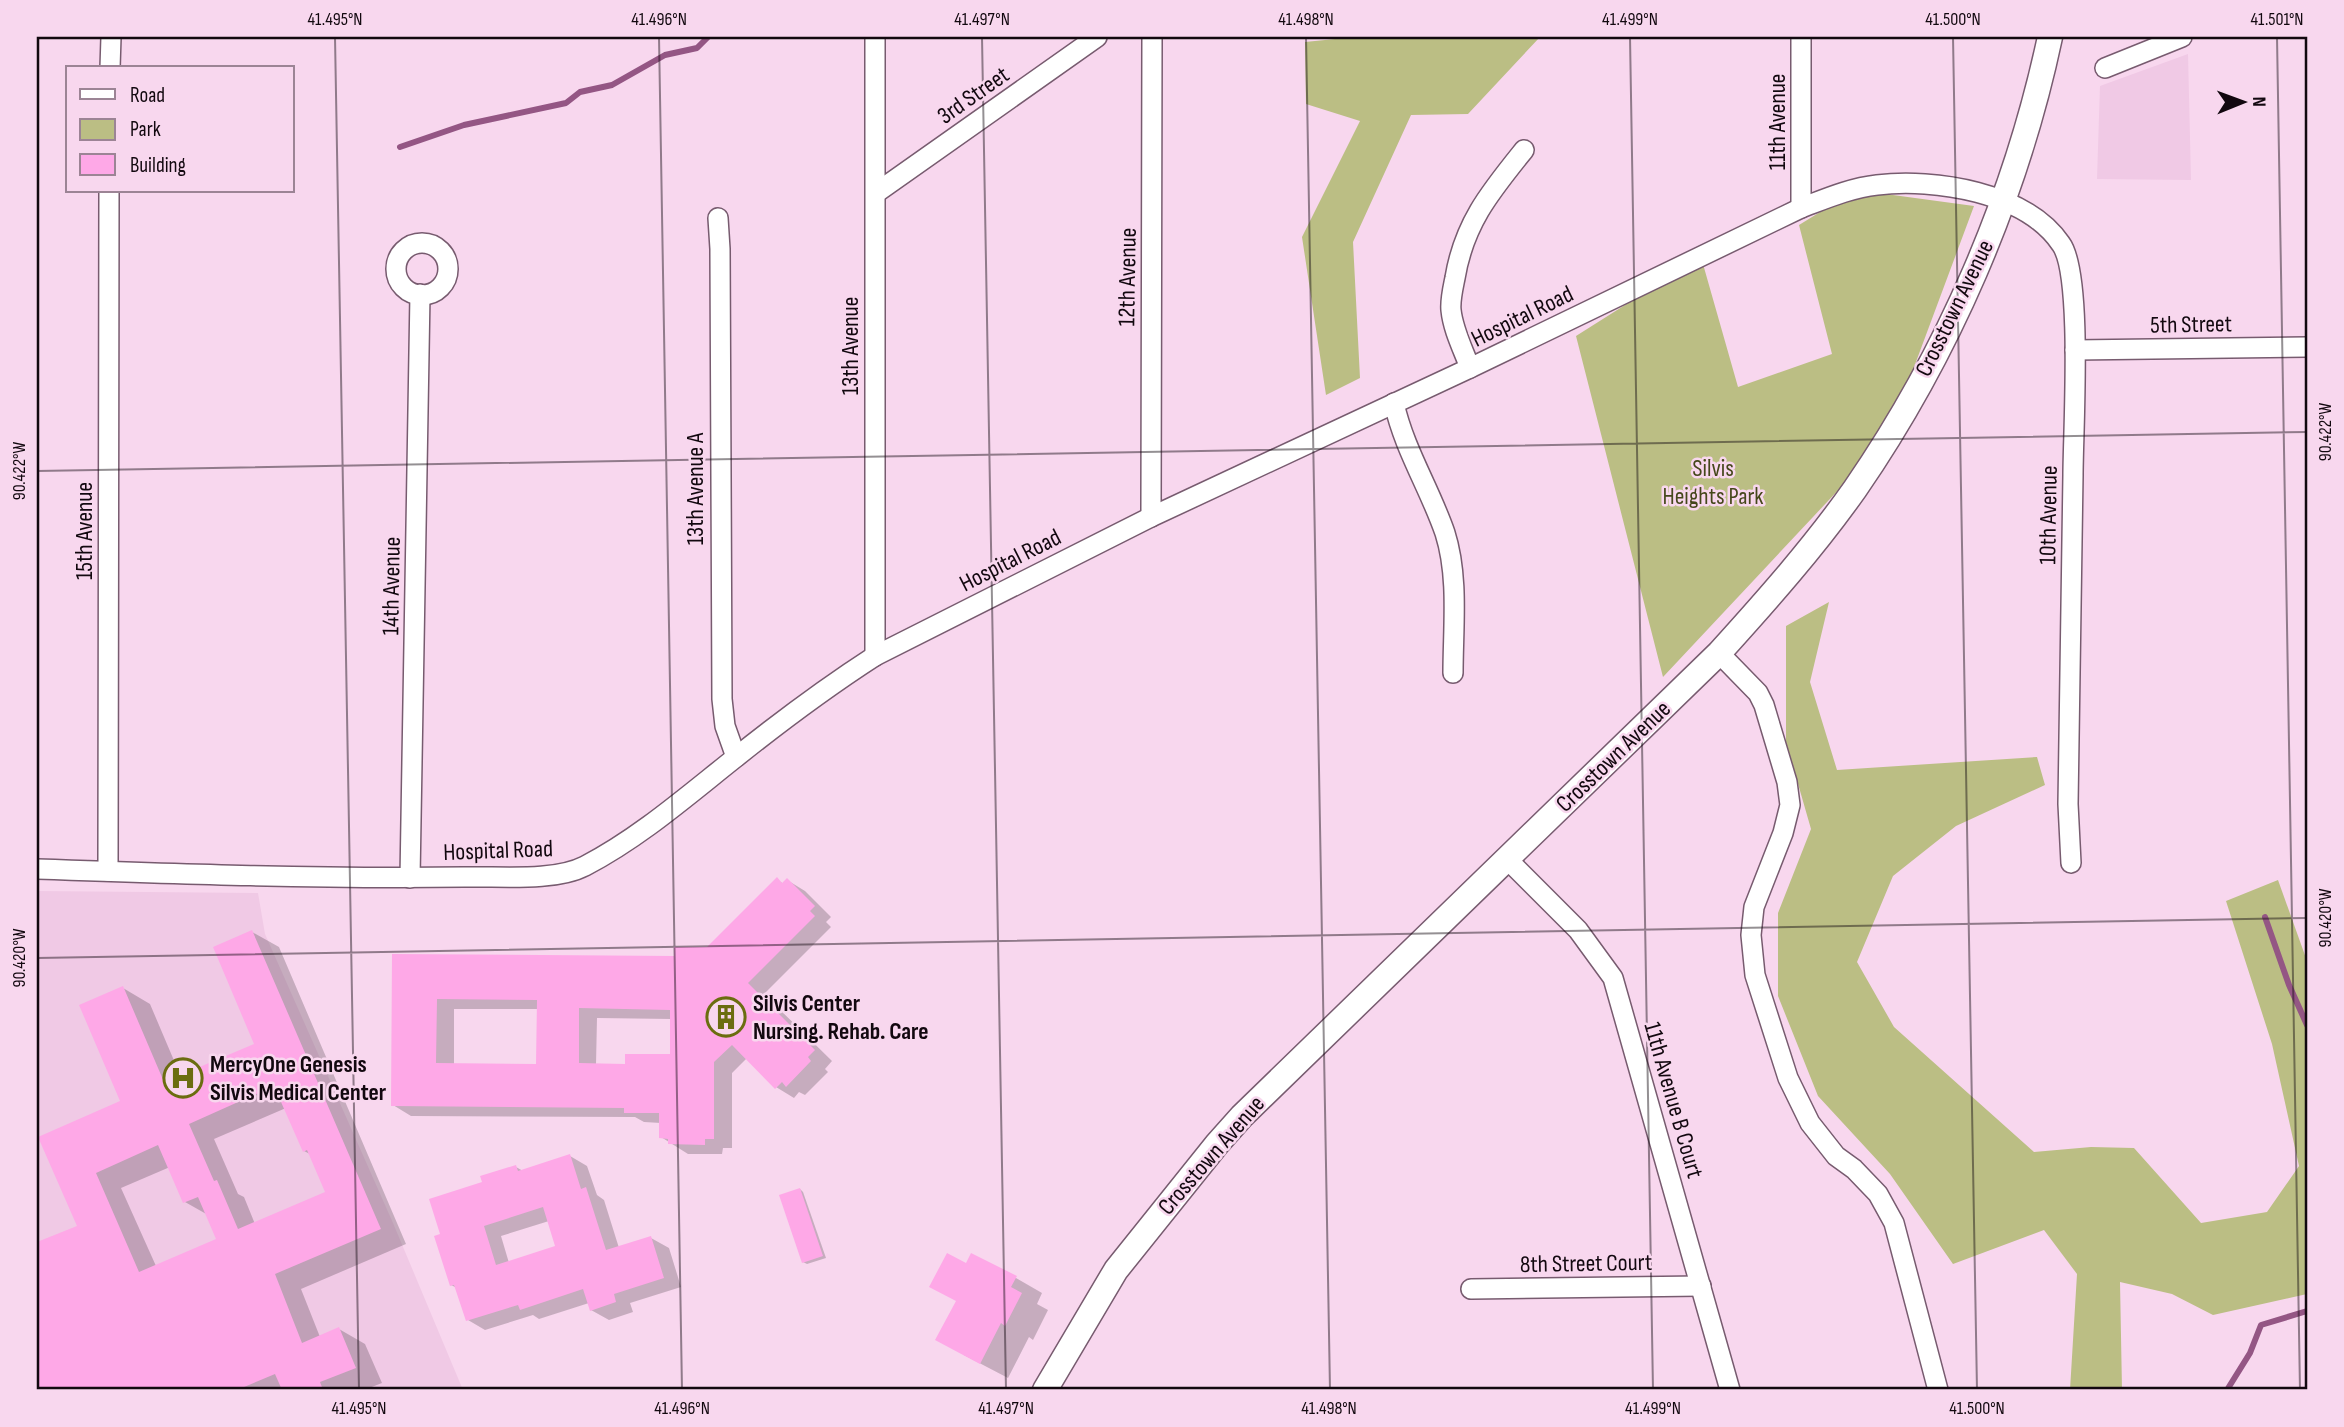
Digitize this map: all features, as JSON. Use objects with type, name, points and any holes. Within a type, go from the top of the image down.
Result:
[{"type":"street","points":[[110,66],[111,37]]},
{"type":"street","name":"13th Avenue","points":[[875,37],[875,656]]},
{"type":"street","name":"3rd Street","points":[[876,192],[1097,37]]},
{"type":"street","name":"12th Avenue","points":[[1151,517],[1152,37]]},
{"type":"street","name":"11th Avenue","points":[[1801,37],[1801,208]]},
{"type":"street","name":"Crosstown Avenue","points":[[1045,1390],[1116,1270],[1242,1116],[1719,653],[1816,540],[1854,489],[1888,437],[1951,326],[1981,259],[2039,82],[2050,37]]},
{"type":"street","points":[[2105,68],[2182,37]]},
{"type":"street","points":[[1470,368],[1451,310],[1457,263],[1474,216],[1524,150]]},
{"type":"street","name":"Hospital Road","points":[[37,869],[411,878],[546,876],[582,867],[625,841],[687,797],[736,757],[875,656],[1151,517],[1470,368],[1801,208],[1842,193],[1877,185],[1941,186],[1977,192],[2002,201]]},
{"type":"street","name":"15th Avenue","points":[[108,871],[109,192]]},
{"type":"street","name":"10th Avenue","points":[[2002,201],[2030,214],[2062,244],[2071,274],[2074,350],[2068,804],[2071,863]]},
{"type":"street","name":"13th Avenue A","points":[[718,218],[722,699],[725,726],[736,757]]},
{"type":"street","name":"14th Avenue","points":[[411,878],[420,294]]},
{"type":"street","name":"5th Street","points":[[2074,350],[2307,347]]},
{"type":"street","points":[[1394,403],[1399,425],[1439,519],[1450,554],[1453,580],[1453,673]]},
{"type":"street","points":[[1719,653],[1758,693],[1790,794],[1783,833],[1754,907],[1751,955],[1762,1001],[1788,1078],[1810,1123],[1836,1156],[1854,1169],[1878,1194],[1894,1223],[1938,1390]]},
{"type":"street","name":"11th Avenue B Court","points":[[1507,859],[1578,930],[1613,978],[1730,1390]]},
{"type":"street","name":"8th Street Court","points":[[1471,1289],[1701,1286]]},
{"type":"shaded area","points":[[2188,54],[2191,180],[2097,179],[2100,86]]},
{"type":"shaded area","name":"MercyOne Genesis Silvis Medical Center","points":[[37,891],[258,893],[265,934],[393,1223],[463,1390],[37,1390]]},
{"type":"green space","points":[[1355,37],[1540,37],[1468,114],[1411,115],[1353,242],[1360,378],[1326,395],[1302,237],[1360,121],[1306,104],[1305,42]]},
{"type":"green space","name":"Silvis Heights Park","points":[[1856,190],[1974,206],[1888,437],[1663,677],[1576,336],[1701,257],[1738,387],[1832,354],[1799,225]]},
{"type":"green space","points":[[1829,602],[1810,682],[1837,770],[2037,757],[2045,785],[1956,826],[1893,876],[1857,962],[1894,1027],[2034,1152],[2091,1147],[2134,1148],[2201,1223],[2267,1212],[2299,1166],[2272,1044],[2226,901],[2278,880],[2307,961],[2307,1294],[2213,1315],[2172,1294],[2120,1282],[2122,1390],[2070,1390],[2077,1274],[2044,1230],[1953,1264],[1890,1174],[1818,1096],[1778,996],[1778,913],[1811,829],[1786,742],[1786,626]]},
{"type":"building","name":"Silvis Center Nursing. Rehab. Care","points":[[777,877],[782,883],[787,878],[815,906],[810,911],[815,916],[748,983],[815,1050],[808,1057],[811,1061],[786,1087],[782,1082],[775,1089],[732,1045],[714,1062],[714,1139],[705,1139],[705,1145],[668,1144],[668,1139],[659,1138],[659,1113],[624,1113],[624,1108],[391,1106],[392,954],[674,956],[674,947],[707,947]],"holes":[[[437,999],[537,1000],[536,1064],[436,1063]],[[579,1008],[670,1010],[670,1054],[625,1054],[625,1064],[579,1063]]]},
{"type":"building","points":[[252,930],[381,1229],[275,1274],[302,1343],[339,1327],[356,1368],[320,1382],[323,1390],[282,1390],[275,1374],[237,1390],[37,1390],[37,1242],[77,1226],[38,1137],[120,1101],[79,1005],[123,986],[164,1082],[254,1044],[213,947]],"holes":[[[274,1086],[303,1152],[307,1150],[325,1192],[238,1229],[189,1124]],[[158,1145],[183,1203],[198,1197],[216,1239],[139,1272],[96,1173]]]},
{"type":"building","points":[[570,1154],[581,1189],[586,1187],[606,1250],[651,1236],[664,1278],[614,1294],[616,1302],[590,1311],[583,1289],[520,1310],[518,1305],[466,1321],[454,1285],[450,1286],[434,1236],[440,1234],[429,1199],[482,1182],[480,1176],[516,1165],[518,1171]],"holes":[[[543,1207],[555,1246],[496,1265],[484,1226]]]},
{"type":"building","points":[[800,1188],[823,1256],[802,1263],[779,1195]]},
{"type":"building","points":[[947,1253],[966,1263],[971,1253],[1017,1276],[1011,1287],[1022,1293],[1005,1326],[1001,1323],[980,1364],[935,1340],[956,1301],[929,1287]]},
{"type":"waterway","points":[[400,147],[464,125],[566,103],[580,92],[612,85],[665,55],[697,48],[708,37]]},
{"type":"waterway","points":[[2265,917],[2289,985],[2307,1025]]},
{"type":"waterway","points":[[2227,1390],[2250,1353],[2261,1325],[2307,1311]]},
{"type":"place","name":"Silvis Center Nursing. Rehab. Care","points":[[726,1017]]},
{"type":"place","name":"MercyOne Genesis Silvis Medical Center","points":[[183,1078]]}]
